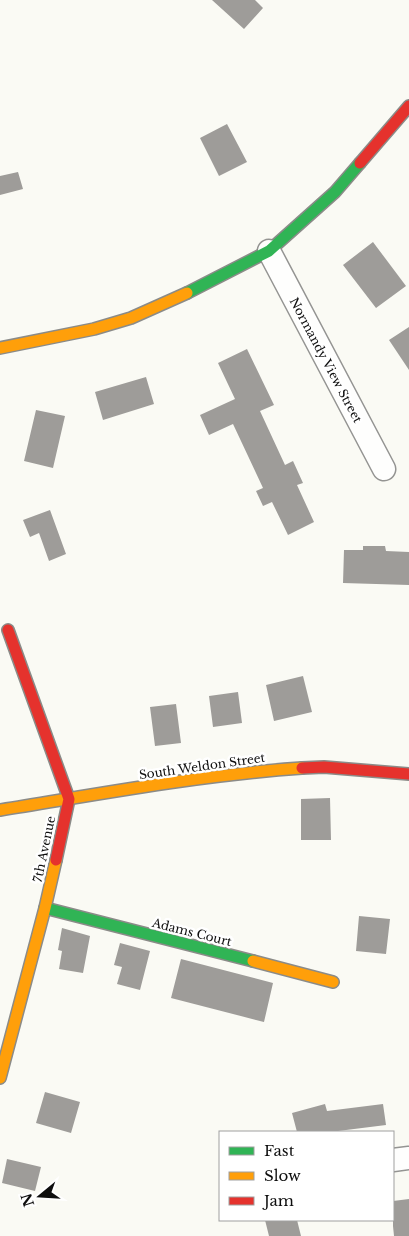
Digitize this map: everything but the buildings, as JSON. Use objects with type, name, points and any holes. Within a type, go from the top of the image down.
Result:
[{"type":"street","points":[[0,348],[94,329],[132,318],[178,298],[269,251],[335,192],[409,106]]},
{"type":"street","name":"Normandy View Street","points":[[269,251],[384,469]]},
{"type":"street","points":[[8,630],[69,799]]},
{"type":"street","name":"South Weldon Street","points":[[0,810],[260,771],[324,766],[409,774]]},
{"type":"street","name":"7th Avenue","points":[[0,1078],[46,908],[69,799]]},
{"type":"street","name":"Adams Court","points":[[46,908],[333,982]]},
{"type":"street","points":[[394,1160],[409,1158]]},
{"type":"traffic: fast","points":[[187,293],[269,251],[335,192],[360,163]]},
{"type":"traffic: fast","points":[[45,908],[253,961]]},
{"type":"traffic: slow","points":[[0,348],[94,329],[131,318],[187,293]]},
{"type":"traffic: slow","points":[[0,810],[188,780],[302,768]]},
{"type":"traffic: slow","points":[[0,1078],[56,860]]},
{"type":"traffic: slow","points":[[253,961],[333,982]]},
{"type":"traffic: jam","points":[[360,163],[409,106]]},
{"type":"traffic: jam","points":[[8,630],[69,799],[56,860]]},
{"type":"traffic: jam","points":[[302,768],[324,767],[409,774]]}]
